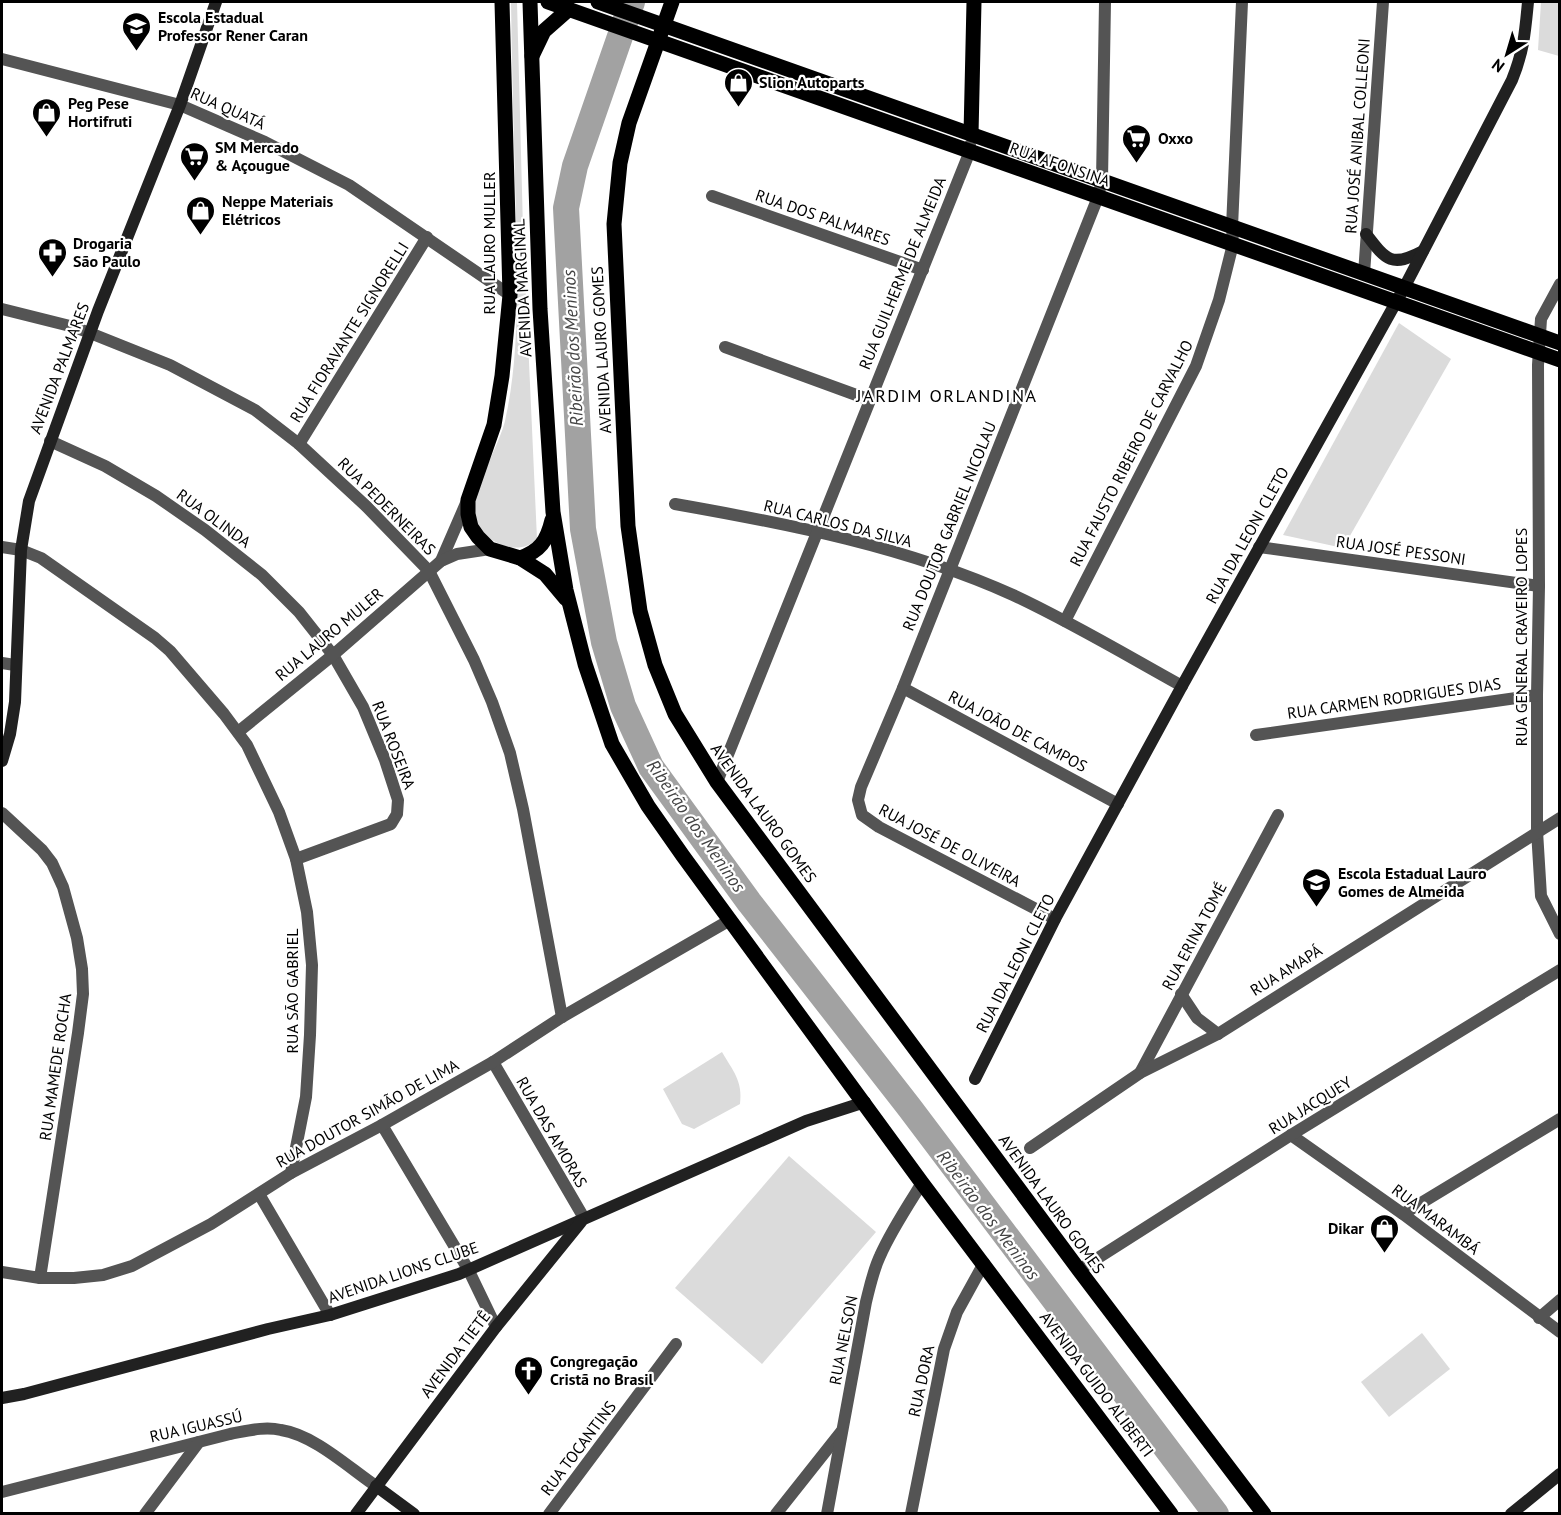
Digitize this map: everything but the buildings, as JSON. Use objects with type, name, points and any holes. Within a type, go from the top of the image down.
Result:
[{"type":"main road","name":"RUA LAURO MULLER","points":[[490,549],[471,527],[468,500],[494,425],[502,376],[510,295],[502,2]]},
{"type":"main road","name":"AVENIDA MARGINAL","points":[[530,2],[530,62],[540,309],[554,512],[568,602]]},
{"type":"main road","name":"RUA AFONSINA","points":[[548,2],[1560,360]]},
{"type":"main road","name":"AVENIDA LAURO GOMES","points":[[672,2],[629,123],[620,163],[614,224],[628,526],[640,611],[655,666],[675,714],[717,782],[1079,1270],[1264,1514]]},
{"type":"main road","name":"RUA GUILHERME DE ALMEIDA","points":[[971,134],[974,2]]},
{"type":"main road","name":"RUA AFONSINA","points":[[602,3],[1560,342]]},
{"type":"main road","points":[[530,62],[544,31],[569,9]]},
{"type":"main road","name":"AVENIDA MARGINAL","points":[[520,558],[532,554],[545,542],[554,512]]},
{"type":"main road","points":[[490,549],[520,558],[545,574],[568,602],[585,664],[612,744],[648,807],[865,1102]]},
{"type":"main road","name":"AVENIDA GUIDO ALIBERTI","points":[[865,1102],[922,1183],[1171,1514]]},
{"type":"street","name":"AVENIDA PALMARES","points":[[2,761],[13,719],[21,550],[29,501],[90,333],[180,105],[216,2]]},
{"type":"street","name":"RUA DOUTOR GABRIEL NICOLAU","points":[[862,815],[858,800],[861,787],[903,688],[1098,196],[1102,180],[1105,2]]},
{"type":"street","name":"RUA FAUSTO RIBEIRO DE CARVALHO","points":[[1065,621],[1196,366],[1219,300],[1233,244],[1242,2]]},
{"type":"street","name":"RUA JOSÉ ANIBAL COLLEONI","points":[[1364,274],[1383,2]]},
{"type":"street","name":"RUA IDA LEONI CLETO","points":[[975,1079],[1055,919],[1404,288],[1512,80],[1526,39],[1528,2]]},
{"type":"street","name":"RUA QUATÁ","points":[[2,59],[180,105],[265,142],[335,177],[510,295]]},
{"type":"street","name":"RUA GUILHERME DE ALMEIDA","points":[[717,782],[924,270],[970,151],[971,134]]},
{"type":"street","name":"RUA DOS PALMARES","points":[[712,196],[924,270]]},
{"type":"street","points":[[1366,234],[1378,249],[1392,260],[1407,259],[1423,251]]},
{"type":"street","name":"RUA FIORAVANTE SIGNORELLI","points":[[299,444],[427,237]]},
{"type":"street","name":"RUA GENERAL CRAVEIRO LOPES","points":[[1560,284],[1541,319],[1537,483],[1539,586],[1537,831],[1540,896],[1560,934]]},
{"type":"street","name":"RUA PEDERNEIRAS","points":[[2,309],[90,333],[170,365],[255,410],[299,444],[367,507],[429,571],[479,670],[510,753],[562,1017]]},
{"type":"street","points":[[725,347],[870,400]]},
{"type":"street","name":"RUA OLINDA","points":[[50,441],[105,466],[156,496],[205,530],[269,582],[299,612],[333,655]]},
{"type":"street","name":"RUA LAURO MULER","points":[[441,561],[446,545],[468,500]]},
{"type":"street","name":"RUA CARLOS DA SILVA","points":[[675,504],[818,532],[888,550],[949,570],[1012,595],[1065,621],[1182,686]]},
{"type":"street","name":"RUA SÃO GABRIEL","points":[[2,547],[21,550],[41,558],[170,651],[247,745],[279,812],[296,859],[308,912],[312,965],[306,1097],[291,1173]]},
{"type":"street","name":"RUA JOSÉ PESSONI","points":[[1259,547],[1539,586]]},
{"type":"street","name":"RUA LAURO MULER","points":[[238,732],[333,655],[441,561],[457,554],[490,549]]},
{"type":"street","name":"RUA ROSEIRA","points":[[296,859],[391,824],[397,814],[398,800],[385,760],[363,707],[333,655]]},
{"type":"street","points":[[2,663],[15,665]]},
{"type":"street","name":"RUA JOÃO DE CAMPOS","points":[[903,688],[1118,804]]},
{"type":"street","name":"RUA CARMEN RODRIGUES DIAS","points":[[1256,735],[1537,695]]},
{"type":"street","name":"RUA MAMEDE ROCHA","points":[[2,813],[42,850],[52,863],[63,887],[77,938],[82,969],[83,994],[78,1034],[40,1278]]},
{"type":"street","name":"RUA JOSÉ DE OLIVEIRA","points":[[862,815],[902,840],[1055,919]]},
{"type":"street","name":"RUA ERINA TOMÉ","points":[[1140,1073],[1278,815]]},
{"type":"street","name":"RUA AMAPÁ","points":[[1030,1148],[1140,1073],[1218,1034],[1537,831],[1560,819]]},
{"type":"street","name":"RUA DOUTOR SIMÃO DE LIMA","points":[[2,1272],[40,1278],[102,1275],[132,1266],[210,1224],[291,1173],[493,1062],[562,1017],[730,920]]},
{"type":"street","name":"RUA JACQUEY","points":[[1079,1270],[1291,1135],[1560,970]]},
{"type":"street","points":[[1181,994],[1197,1018],[1218,1034]]},
{"type":"street","name":"RUA DAS AMORAS","points":[[493,1062],[584,1218]]},
{"type":"street","name":"AVENIDA LIONS CLUBE","points":[[2,1398],[330,1315],[459,1274],[806,1121],[865,1102]]},
{"type":"street","points":[[1403,1214],[1560,1119]]},
{"type":"street","points":[[382,1125],[468,1269],[496,1327]]},
{"type":"street","name":"RUA MARAMBÁ","points":[[1291,1135],[1403,1214],[1560,1332]]},
{"type":"street","name":"RUA NELSON","points":[[827,1514],[873,1275],[893,1230],[922,1183]]},
{"type":"street","points":[[259,1194],[330,1315]]},
{"type":"street","name":"AVENIDA TIETÊ","points":[[356,1514],[496,1327],[584,1218]]},
{"type":"street","name":"RUA DORA","points":[[912,1514],[944,1349],[957,1312],[984,1263]]},
{"type":"street","points":[[1539,1318],[1560,1300]]},
{"type":"street","name":"RUA TOCANTINS","points":[[549,1514],[676,1344]]},
{"type":"street","name":"RUA IGUASSÚ","points":[[2,1492],[199,1442],[261,1428],[280,1429],[315,1443],[414,1514]]},
{"type":"street","points":[[776,1514],[843,1429]]},
{"type":"street","points":[[145,1514],[199,1442]]},
{"type":"street","points":[[1511,1514],[1560,1474]]},
{"type":"shaded area","points":[[511,2],[517,2],[523,229],[537,539],[529,545],[520,547],[510,547],[492,540],[478,525],[474,516],[480,483],[505,421],[515,345],[517,267]]},
{"type":"shaded area","points":[[1541,2],[1559,2],[1559,56],[1538,50]]},
{"type":"shaded area","points":[[1399,323],[1451,359],[1343,548],[1283,535]]},
{"type":"shaded area","points":[[722,1052],[739,1082],[740,1104],[694,1129],[682,1124],[663,1089]]},
{"type":"shaded area","points":[[789,1156],[876,1232],[762,1364],[675,1288]]},
{"type":"shaded area","points":[[1422,1333],[1450,1369],[1389,1417],[1361,1382]]},
{"type":"waterway","name":"Ribeirão dos Meninos","points":[[632,2],[575,166],[566,208],[583,529],[604,642],[623,706],[651,767],[749,902],[909,1107],[1216,1514]]},
{"type":"place","name":"Escola Estadual Professor Rener Caran","points":[[137,52]]},
{"type":"place","name":"Slion Autoparts","points":[[738,108]]},
{"type":"place","name":"Peg Pese Hortifruti","points":[[47,138]]},
{"type":"place","name":"Oxxo","points":[[1137,164]]},
{"type":"place","name":"SM Mercado & Açougue","points":[[194,182]]},
{"type":"place","name":"Neppe Materiais Elétricos","points":[[201,236]]},
{"type":"place","name":"Drogaria São Paulo","points":[[52,278]]},
{"type":"place","name":"Escola Estadual Lauro Gomes de Almeida","points":[[1317,908]]},
{"type":"place","name":"Dikar","points":[[1385,1254]]},
{"type":"place","name":"Congregação Cristã no Brasil","points":[[529,1396]]},
{"type":"district","name":"JARDIM ORLANDINA","points":[[947,396]]}]
